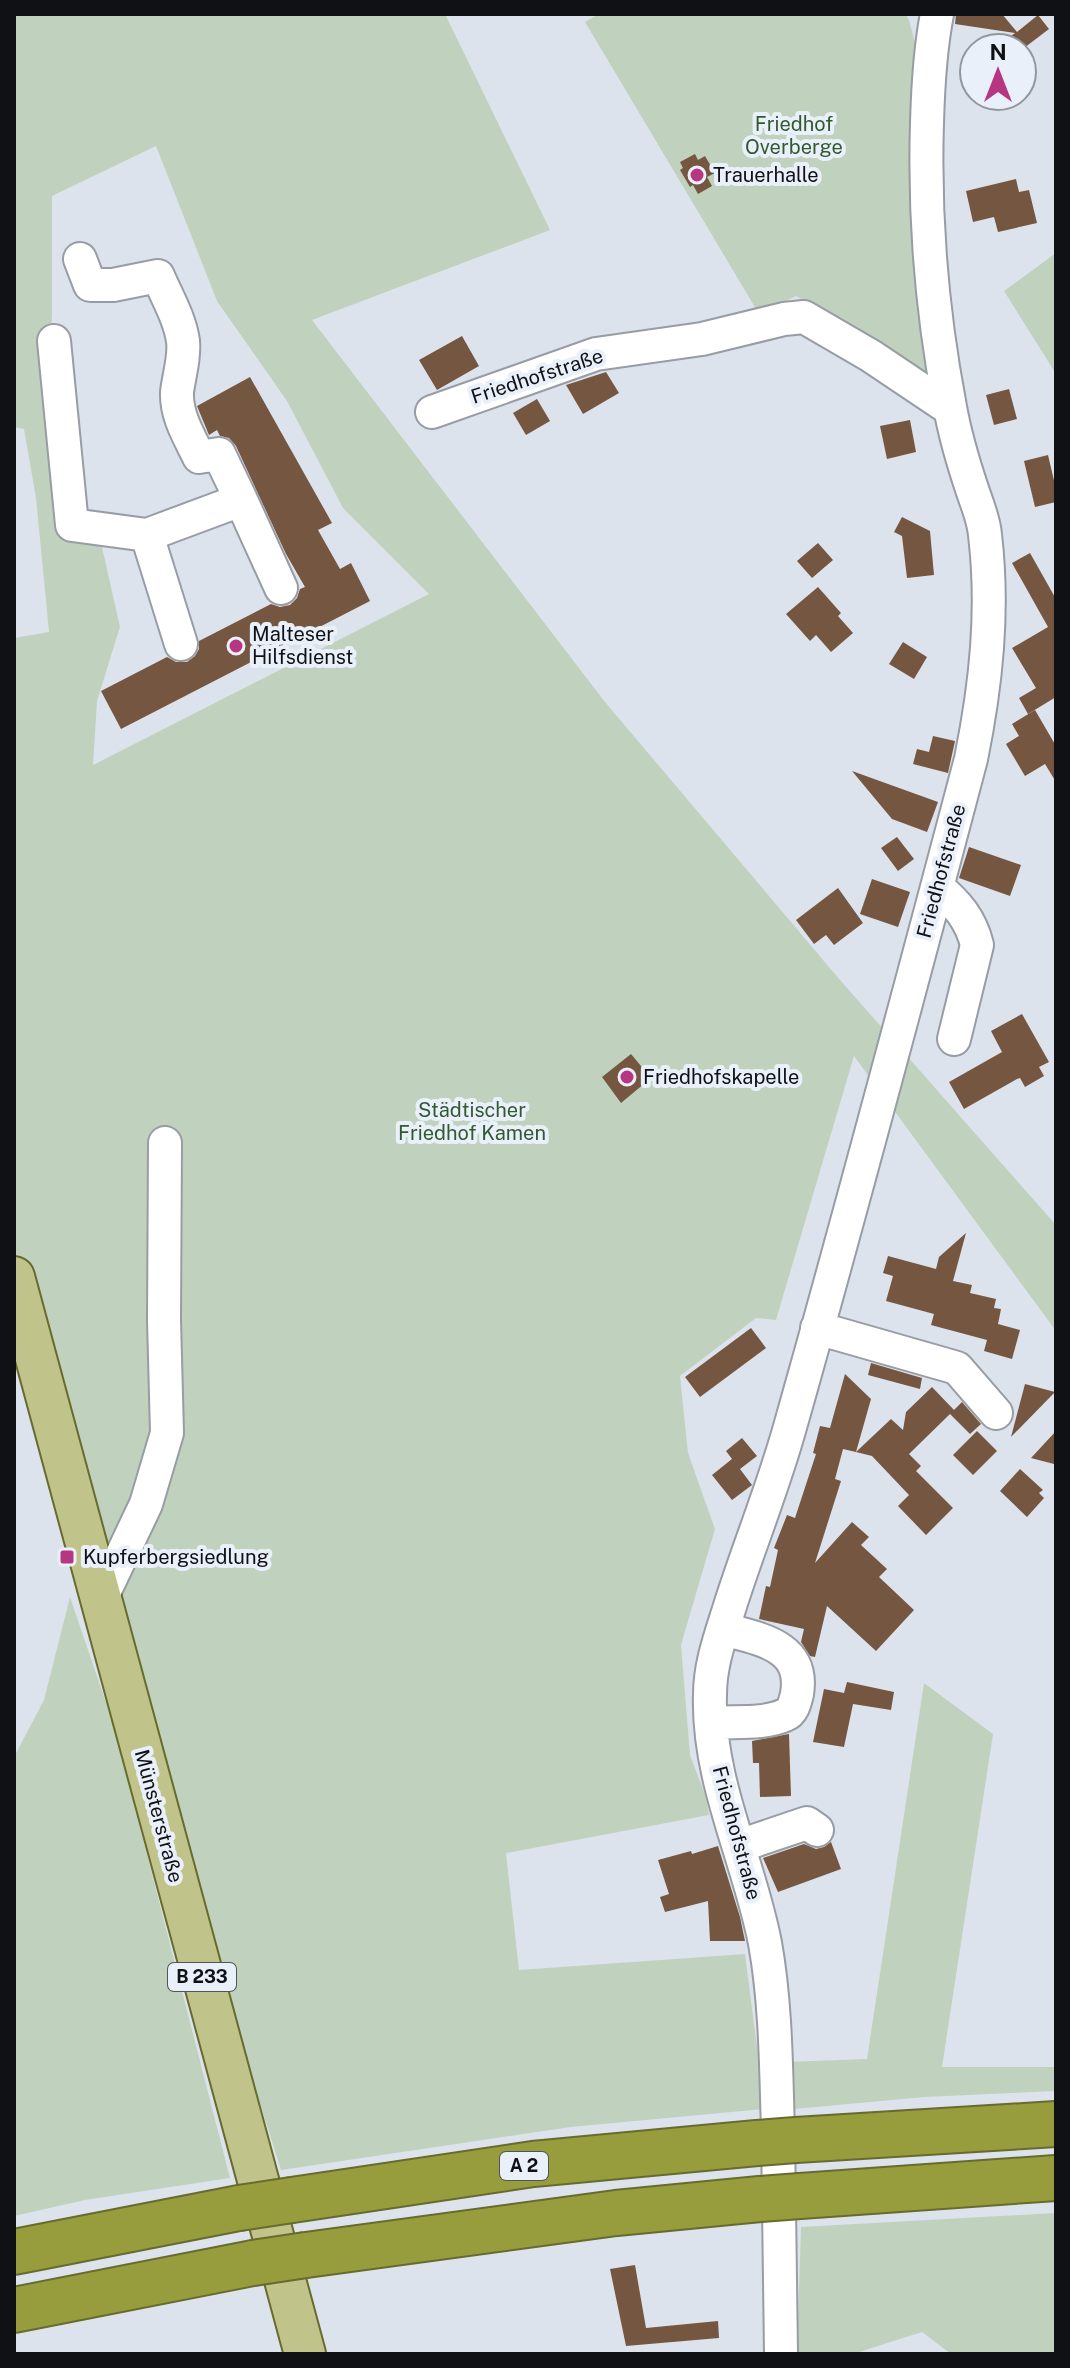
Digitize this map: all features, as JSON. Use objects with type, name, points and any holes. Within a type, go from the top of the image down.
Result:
[{"type":"highway","name":"A 2","points":[[14,2252],[239,2208],[533,2164],[776,2142],[1056,2124]]},
{"type":"highway","points":[[14,2310],[253,2263],[616,2213],[780,2197],[1056,2178]]},
{"type":"main road","name":"Münsterstraße","points":[[14,1277],[305,2354]]},
{"type":"street","name":"Friedhofstraße","points":[[781,2354],[777,2093],[771,1983],[745,1844],[724,1792],[722,1722],[711,1672],[774,1483],[879,1105],[971,759],[982,703],[988,658],[989,606],[985,531],[950,409],[930,269],[926,211],[928,93],[937,14]]},
{"type":"street","points":[[80,259],[90,285],[113,285],[158,276],[181,330],[183,347],[177,394],[182,423],[199,457],[219,454],[281,588]]},
{"type":"street","name":"Friedhofstraße","points":[[432,412],[596,354],[702,339],[804,317],[871,356],[950,409]]},
{"type":"street","points":[[54,341],[72,525],[147,535],[241,500]]},
{"type":"street","points":[[147,535],[181,644]]},
{"type":"street","points":[[937,887],[956,902],[974,930],[977,945],[954,1039]]},
{"type":"street","points":[[101,1599],[146,1504],[167,1433],[165,1143]]},
{"type":"street","points":[[817,1328],[957,1368],[996,1413]]},
{"type":"street","points":[[722,1722],[765,1720],[785,1715],[792,1711],[798,1683],[797,1671],[785,1651],[723,1629]]},
{"type":"street","points":[[745,1844],[807,1823],[817,1830]]},
{"type":"green space","name":"Städtischer Friedhof Kamen","points":[[14,14],[445,14],[550,230],[312,320],[605,702],[840,980],[1056,1225],[1056,1331],[854,1056],[776,1320],[756,1318],[680,1376],[688,1453],[715,1529],[681,1645],[690,1755],[706,1797],[709,1815],[506,1853],[519,1970],[745,1954],[765,2109],[571,2127],[281,2170],[137,1714],[14,1266],[14,638],[49,632],[36,498],[24,429],[14,427]],"holes":[[[156,146],[217,301],[287,401],[343,508],[429,594],[93,765],[97,701],[120,627],[102,547],[74,541],[49,375],[52,196]]]},
{"type":"green space","name":"Friedhof Overberge","points":[[599,14],[905,14],[920,62],[933,371],[928,385],[877,344],[796,296],[759,314],[585,22]]},
{"type":"green space","points":[[1056,253],[1056,374],[1004,291]]},
{"type":"green space","points":[[70,1597],[114,1726],[230,2178],[85,2200],[14,2216],[14,1757],[44,1700]]},
{"type":"green space","points":[[924,1683],[993,1734],[942,2067],[1056,2067],[1056,2091],[925,2097],[794,2109],[785,2062],[867,2059]]},
{"type":"green space","points":[[1056,2213],[1056,2354],[951,2354],[922,2332],[853,2354],[797,2354],[801,2227]]},
{"type":"building","points":[[956,14],[1002,14],[1017,32],[1008,32],[955,24]]},
{"type":"building","points":[[1038,15],[1049,29],[1038,37],[1038,32],[1017,32]]},
{"type":"building","name":"Trauerhalle","points":[[695,154],[698,160],[705,156],[715,173],[707,177],[712,186],[698,194],[680,170],[683,168],[680,162]]},
{"type":"building","points":[[1016,179],[1019,192],[1029,190],[1037,223],[998,232],[994,217],[973,222],[966,191]]},
{"type":"building","points":[[462,336],[479,366],[437,390],[419,360]]},
{"type":"building","points":[[606,372],[619,393],[583,414],[566,385]]},
{"type":"building","points":[[250,377],[332,523],[318,530],[340,569],[351,563],[370,601],[121,729],[101,691],[167,657],[176,662],[187,662],[199,649],[199,641],[271,604],[280,607],[290,605],[300,589],[305,587],[286,554],[236,446],[229,438],[220,436],[217,430],[209,435],[197,406]]},
{"type":"building","points":[[1009,389],[1017,419],[994,425],[986,395]]},
{"type":"building","points":[[537,399],[550,421],[526,435],[513,413]]},
{"type":"building","points":[[910,420],[916,452],[887,459],[880,426]]},
{"type":"building","points":[[1048,455],[1056,502],[1035,507],[1024,461]]},
{"type":"building","points":[[902,517],[930,531],[934,575],[907,578],[902,536],[894,532]]},
{"type":"building","points":[[818,543],[833,560],[812,578],[797,561]]},
{"type":"building","points":[[1030,553],[1056,599],[1056,697],[1028,714],[1019,698],[1036,688],[1012,648],[1048,627],[1012,563]]},
{"type":"building","points":[[818,587],[841,613],[838,616],[853,633],[831,652],[816,635],[810,641],[786,614]]},
{"type":"building","points":[[903,642],[927,657],[914,679],[889,664]]},
{"type":"building","points":[[1035,710],[1056,746],[1056,782],[1045,764],[1025,776],[1006,744],[1019,736],[1012,724]]},
{"type":"building","points":[[933,736],[955,741],[948,773],[913,764],[917,749],[929,752]]},
{"type":"building","points":[[852,771],[938,802],[927,832],[892,819]]},
{"type":"building","points":[[897,837],[914,859],[898,871],[881,848]]},
{"type":"building","points":[[969,847],[1021,865],[1010,896],[959,878]]},
{"type":"building","points":[[872,879],[910,892],[898,927],[860,914]]},
{"type":"building","points":[[838,888],[863,923],[834,945],[826,935],[814,944],[796,920]]},
{"type":"building","points":[[1022,1014],[1049,1062],[1039,1067],[1044,1076],[1025,1087],[1020,1078],[1017,1079],[964,1109],[949,1082],[1002,1052],[991,1031]]},
{"type":"building","name":"Friedhofskapelle","points":[[631,1054],[651,1078],[621,1103],[602,1077]]},
{"type":"building","points":[[966,1233],[953,1281],[972,1285],[970,1293],[996,1299],[994,1308],[1001,1309],[998,1324],[1020,1330],[1012,1359],[984,1351],[987,1340],[931,1325],[934,1314],[886,1301],[893,1276],[883,1273],[888,1256],[936,1269],[939,1257]]},
{"type":"building","points":[[751,1328],[766,1348],[700,1397],[685,1377]]},
{"type":"building","points":[[871,1363],[922,1378],[920,1389],[868,1375]]},
{"type":"building","points":[[845,1374],[871,1399],[856,1452],[843,1449],[835,1479],[841,1481],[815,1563],[852,1522],[869,1537],[861,1545],[887,1569],[879,1577],[914,1610],[876,1651],[827,1606],[815,1657],[810,1656],[801,1642],[804,1629],[759,1619],[778,1550],[774,1548],[787,1515],[795,1518],[816,1454],[813,1453],[820,1426],[830,1428]]},
{"type":"building","points":[[1025,1384],[1055,1392],[1011,1437]]},
{"type":"building","points":[[932,1387],[954,1410],[962,1402],[981,1424],[970,1434],[950,1414],[909,1454],[921,1466],[916,1471],[953,1508],[926,1535],[898,1506],[909,1495],[872,1456],[856,1452],[891,1419],[903,1430],[906,1412]]},
{"type":"building","points":[[977,1431],[997,1451],[973,1475],[953,1455]]},
{"type":"building","points":[[1056,1431],[1054,1464],[1031,1458]]},
{"type":"building","points":[[742,1438],[757,1456],[740,1469],[752,1485],[732,1500],[712,1475],[732,1459],[726,1451]]},
{"type":"building","points":[[1020,1469],[1043,1490],[1039,1493],[1044,1498],[1027,1517],[1000,1491]]},
{"type":"building","points":[[847,1682],[894,1692],[891,1710],[853,1704],[844,1747],[813,1742],[824,1689],[844,1693]]},
{"type":"building","points":[[789,1734],[791,1796],[760,1797],[759,1763],[753,1763],[752,1741]]},
{"type":"building","points":[[831,1842],[841,1869],[778,1892],[763,1858],[804,1844],[816,1849]]},
{"type":"building","points":[[718,1846],[745,1941],[710,1941],[708,1901],[665,1912],[660,1897],[669,1894],[658,1860]]},
{"type":"building","points":[[635,2265],[646,2328],[718,2321],[719,2338],[626,2346],[610,2269]]},
{"type":"place","name":"Trauerhalle","points":[[697,175]]},
{"type":"place","name":"Malteser Hilfsdienst","points":[[236,646]]},
{"type":"place","name":"Friedhofskapelle","points":[[627,1077]]},
{"type":"place","name":"Kupferbergsiedlung","points":[[67,1557]]}]
